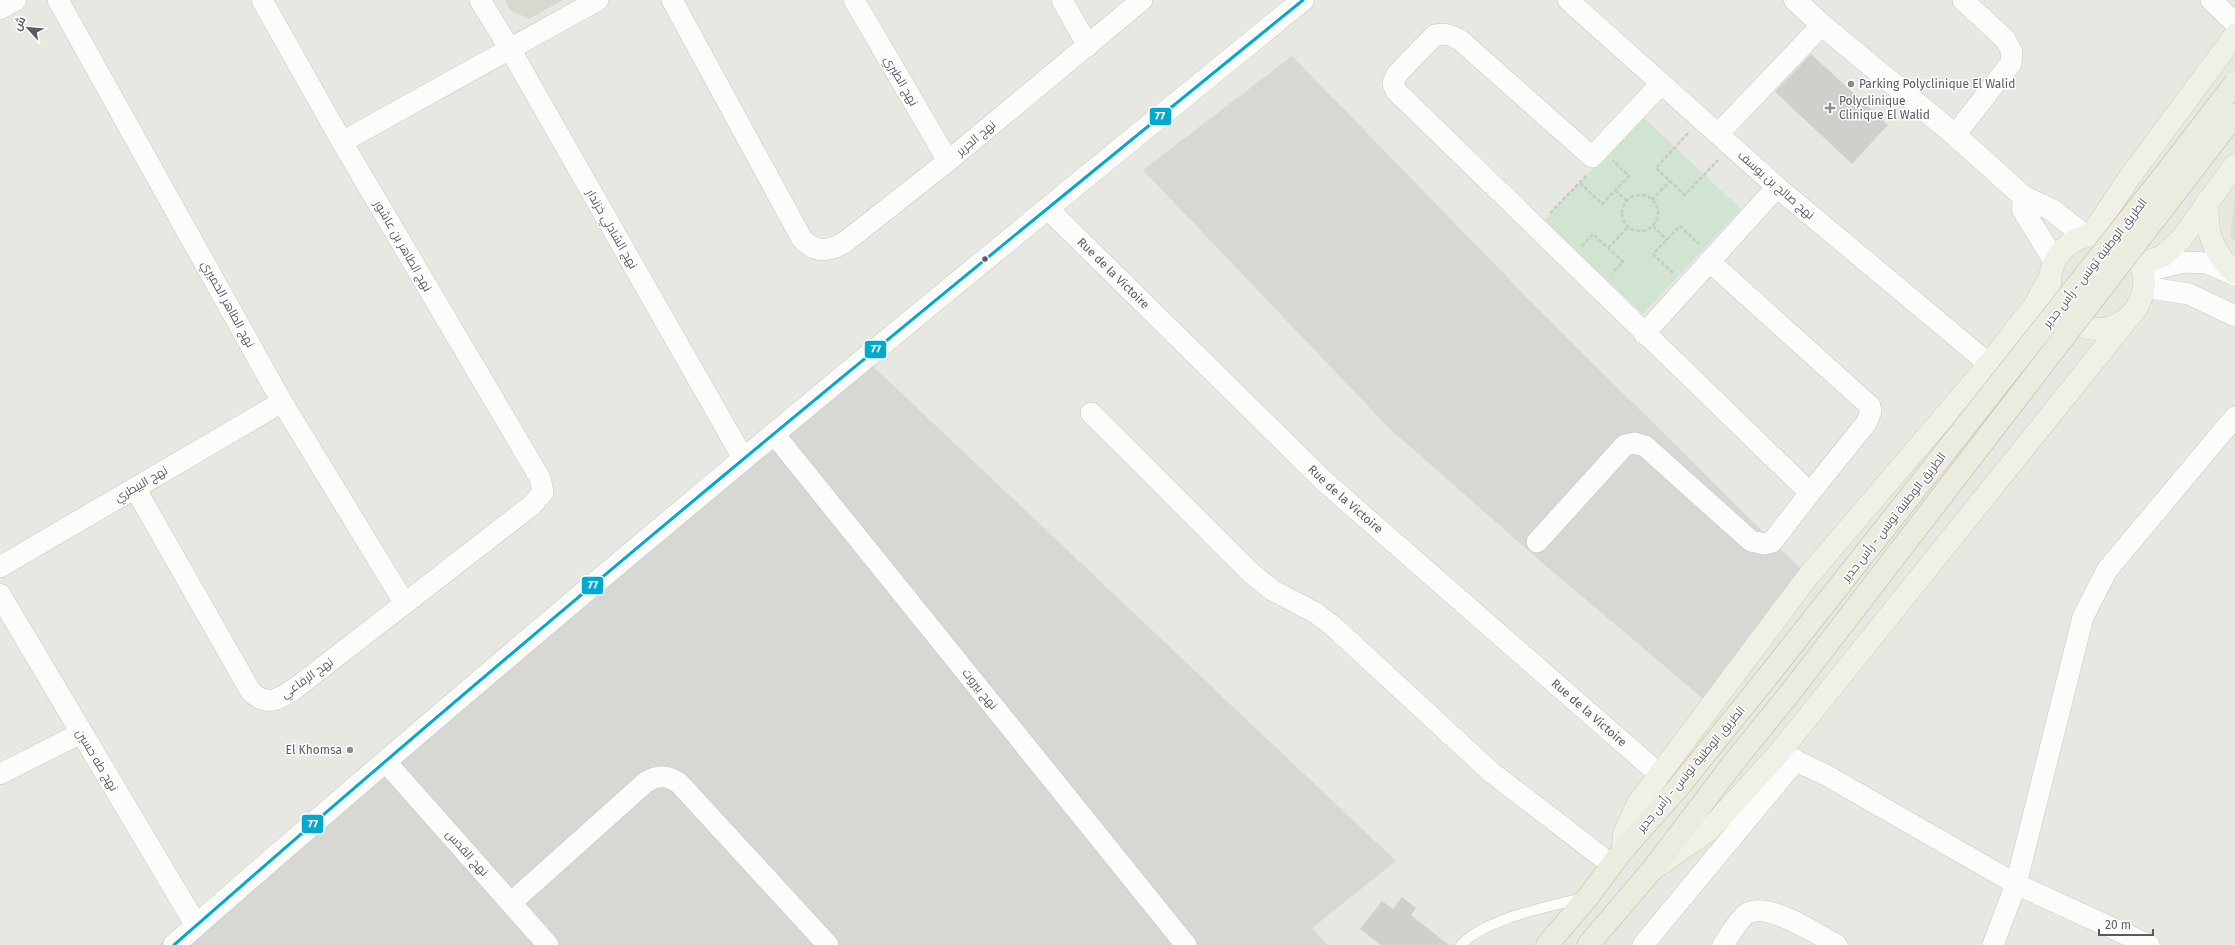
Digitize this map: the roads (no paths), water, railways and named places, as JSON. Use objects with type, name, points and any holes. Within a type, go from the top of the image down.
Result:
[{"type":"highway","name":"الطريق الوطنية تونس - رأس جدير","points":[[1547,945],[1588,897],[1617,857],[1677,789],[1768,676],[2235,83]]},
{"type":"highway","name":"الطريق الوطنية تونس - رأس جدير","points":[[1588,945],[1652,870],[1734,762],[1790,693],[2235,115]]},
{"type":"main road","points":[[0,8],[15,0]]},
{"type":"main road","points":[[174,945],[385,761],[743,458],[1303,0]]},
{"type":"main road","points":[[1795,0],[1822,25],[1955,135],[2024,197],[2052,210],[2088,235]]},
{"type":"main road","points":[[2088,235],[2235,35]]},
{"type":"main road","points":[[2143,275],[2176,243],[2235,166]]},
{"type":"main road","points":[[2024,197],[2023,210],[2052,270],[2050,294],[2056,307],[2065,318],[2077,326],[2091,329],[2105,329],[2119,324],[2130,316]]},
{"type":"main road","points":[[2208,200],[2207,222],[2212,242],[2223,261],[2235,274]]},
{"type":"main road","points":[[1617,857],[1624,834],[1638,803],[1659,774],[1809,575],[1989,364],[2036,303],[2062,249],[2072,241],[2088,235],[2106,235],[2121,241],[2133,251],[2143,275],[2140,302],[2130,316],[1788,756],[1708,831],[1652,870]]},
{"type":"main road","name":"نهج طه حسين","points":[[0,594],[196,925]]},
{"type":"street","name":"نهج الطاهر الخميري","points":[[58,0],[282,402],[405,604]]},
{"type":"street","name":"نهج الطاهر بن عاشور","points":[[262,0],[342,142],[540,478],[542,492]]},
{"type":"street","name":"نهج الشادلي خزندار","points":[[480,0],[510,49],[743,458]]},
{"type":"street","points":[[342,142],[598,0]]},
{"type":"street","name":"نهج الجرير","points":[[672,0],[802,239],[816,249],[835,248],[948,161],[1142,0]]},
{"type":"street","name":"نهج الطبري","points":[[854,0],[948,161]]},
{"type":"street","points":[[1062,0],[1088,46]]},
{"type":"street","name":"نهج صالح بن يوسف","points":[[1568,0],[1777,187],[1989,364]]},
{"type":"street","points":[[1955,135],[2011,64],[2012,52],[2005,39],[1963,0]]},
{"type":"street","points":[[2211,0],[2235,23]]},
{"type":"street","points":[[1724,140],[1822,25]]},
{"type":"street","points":[[1662,84],[1596,153],[1460,40],[1452,35],[1435,35],[1397,74],[1394,83],[1396,91],[1599,287],[1644,334],[1810,493]]},
{"type":"street","points":[[1644,334],[1777,187]]},
{"type":"street","name":"Rue de la Victoire","points":[[1047,208],[1325,482],[1659,774]]},
{"type":"street","points":[[1537,542],[1625,445],[1629,443],[1645,446],[1751,541],[1759,544],[1772,542],[1867,422],[1871,411],[1870,406],[1711,259]]},
{"type":"street","points":[[2143,275],[2184,262],[2207,263],[2235,274]]},
{"type":"street","points":[[2143,275],[2189,294],[2235,316]]},
{"type":"street","name":"نهج البيطري","points":[[0,567],[282,402]]},
{"type":"street","points":[[1091,413],[1251,573],[1272,590],[1316,613],[1334,626],[1491,772],[1617,857]]},
{"type":"street","points":[[1993,945],[2016,884],[2083,617],[2107,570],[2235,417]]},
{"type":"street","name":"نهج بيروت","points":[[774,434],[1186,945]]},
{"type":"street","name":"نهج الرفاعي","points":[[135,488],[251,692],[258,698],[267,701],[279,699],[297,687],[532,505],[542,492]]},
{"type":"street","points":[[0,774],[81,733]]},
{"type":"street","points":[[1643,945],[1788,756],[1826,775],[2016,884],[2149,945]]},
{"type":"street","name":"نهج القدس","points":[[385,761],[512,902],[548,945]]},
{"type":"street","points":[[512,902],[646,782],[662,776],[671,778],[679,783],[828,945]]},
{"type":"street","points":[[1723,945],[1746,914],[1757,909],[1776,914],[1837,945]]},
{"type":"lane","points":[[1461,945],[1467,938],[1507,919],[1588,897]]},
{"type":"place","name":"Parking Polyclinique El Walid","points":[[1851,84]]},
{"type":"place","name":"Polyclinique Clinique El Walid","points":[[1830,108]]},
{"type":"place","name":"El Khomsa","points":[[350,750]]}]
